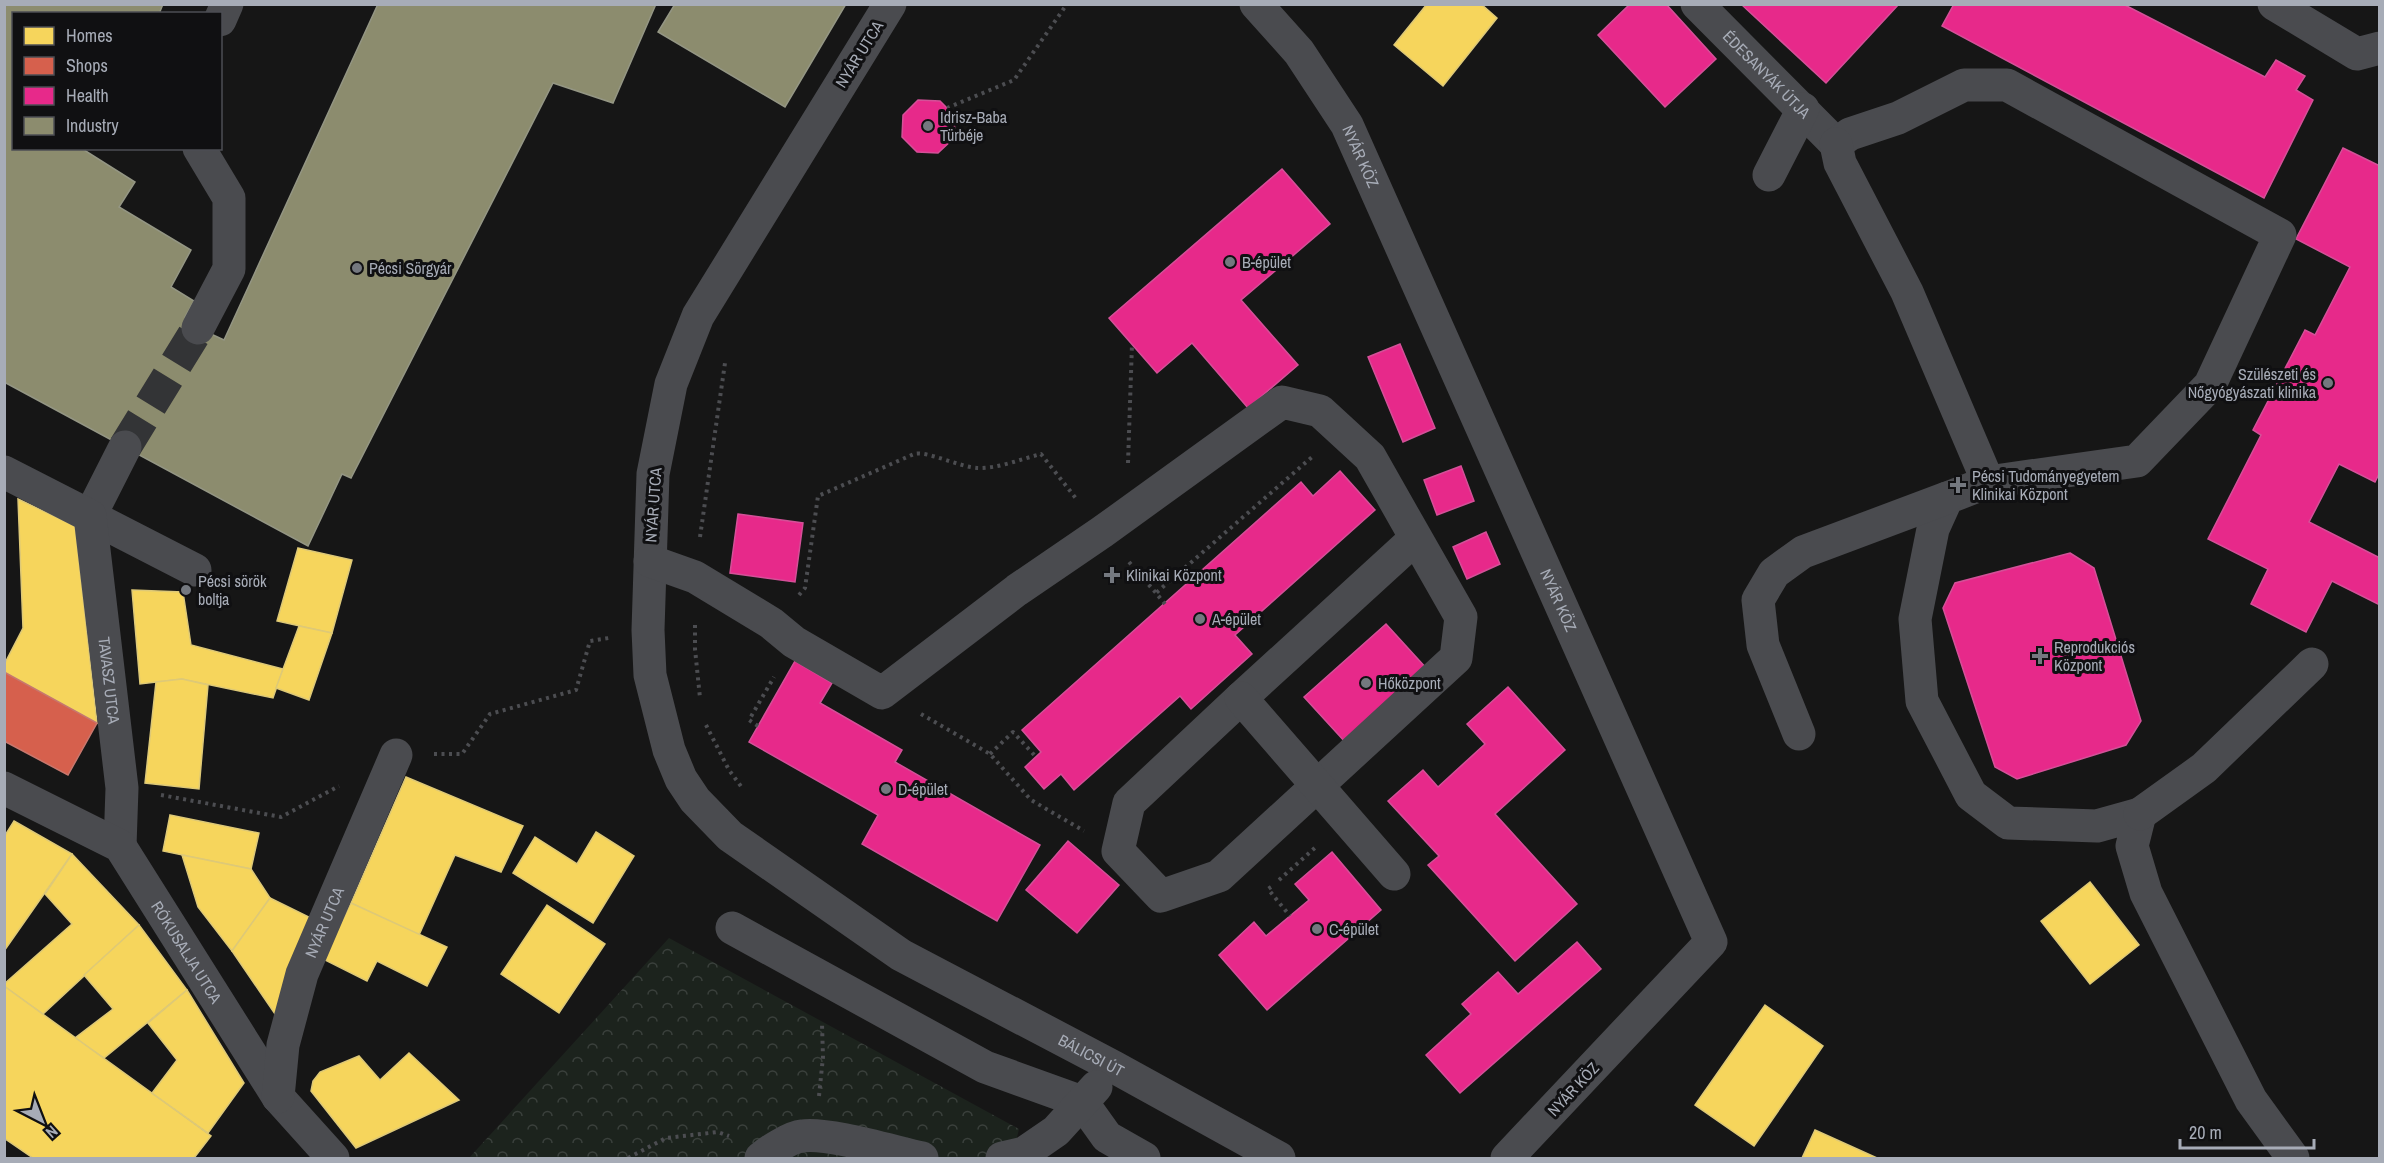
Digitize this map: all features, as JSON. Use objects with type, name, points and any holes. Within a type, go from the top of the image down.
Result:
[{"type":"street","name":"NYÁR UTCA","points":[[890,4],[698,316],[671,384],[653,474],[648,630],[650,675],[658,712],[669,750],[681,779],[694,800],[730,836],[900,955]]},
{"type":"street","name":"NYÁR KÖZ","points":[[1256,4],[1299,52],[1347,125],[1711,942],[1507,1158]]},
{"type":"street","name":"ÉDESANYÁK ÚTJA","points":[[1697,4],[1836,144]]},
{"type":"street","points":[[2274,4],[2357,54],[2379,48]]},
{"type":"street","points":[[1799,734],[1763,645],[1758,600],[1774,573],[1803,552],[1988,482],[2137,461],[2210,385],[2280,235],[2007,85],[1964,85],[1898,118],[1850,134],[1836,144],[1840,163],[1907,292],[1988,482]]},
{"type":"street","points":[[1769,175],[1803,109]]},
{"type":"street","points":[[198,328],[229,269],[229,198],[200,150]]},
{"type":"street","points":[[650,561],[695,577],[882,693],[1017,590],[1115,523],[1282,402],[1320,411],[1370,457],[1461,617],[1456,658],[1219,876],[1161,896],[1118,851],[1129,803],[1416,538]]},
{"type":"street","points":[[90,516],[125,447]]},
{"type":"street","points":[[4,472],[195,570]]},
{"type":"street","points":[[1947,498],[1933,529],[1915,618],[1922,701],[1971,795],[2008,823],[2097,826],[2140,814],[2204,768],[2312,664]]},
{"type":"street","name":"TAVASZ UTCA","points":[[90,516],[122,788],[120,846]]},
{"type":"street","points":[[1241,698],[1394,874]]},
{"type":"street","name":"NYÁR UTCA","points":[[278,1097],[283,1045],[302,974],[396,755]]},
{"type":"street","points":[[4,788],[120,846]]},
{"type":"street","points":[[2140,814],[2132,846],[2146,893],[2251,1100],[2293,1158]]},
{"type":"street","name":"RÓKUSALJA UTCA","points":[[120,846],[278,1097],[333,1158]]},
{"type":"street","points":[[732,928],[985,1067],[1082,1102],[1103,1148],[1144,1158]]},
{"type":"street","name":"BÁLICSI ÚT","points":[[900,955],[1114,1067],[1279,1158]]},
{"type":"street","points":[[1002,1158],[1024,1153],[1056,1131],[1114,1067]]},
{"type":"street","points":[[764,1156],[801,1136],[828,1137],[922,1158]]},
{"type":"path","points":[[947,108],[1014,80],[1067,4]]},
{"type":"path","points":[[1115,523],[1132,344]]},
{"type":"path","points":[[1165,604],[1156,593],[1342,431]]},
{"type":"path","points":[[758,726],[749,720],[782,633],[805,588],[818,496],[914,454],[923,453],[945,462],[977,468],[1041,454],[1115,523]]},
{"type":"path","points":[[396,755],[462,754],[490,714],[576,690],[590,641],[648,630]]},
{"type":"path","points":[[882,693],[990,754],[1031,800],[1118,851]]},
{"type":"path","points":[[990,754],[1013,732],[1036,757]]},
{"type":"path","points":[[122,788],[281,817],[344,783]]},
{"type":"path","points":[[1290,916],[1268,889],[1347,820]]},
{"type":"path","points":[[814,1103],[820,1095],[823,1057],[821,1027],[828,1005],[841,988]]},
{"type":"path","points":[[628,1158],[666,1137],[718,1132],[764,1156]]},
{"type":"green space","points":[[669,938],[1019,1129],[1012,1158],[469,1158]]},
{"type":"building: Homes","points":[[1427,4],[1481,4],[1497,18],[1443,86],[1394,45]]},
{"type":"building: Homes","points":[[18,499],[75,526],[97,723],[4,672],[4,665],[23,628]]},
{"type":"building: Homes","points":[[298,548],[352,560],[332,633],[277,621]]},
{"type":"building: Homes","points":[[132,590],[183,592],[191,645],[283,669],[273,698],[182,679],[140,684]]},
{"type":"building: Homes","points":[[299,626],[332,633],[309,700],[276,688]]},
{"type":"building: Homes","points":[[182,679],[208,685],[199,789],[145,783],[156,682]]},
{"type":"building: Homes","points":[[406,777],[523,826],[501,872],[455,855],[419,935],[351,903]]},
{"type":"building: Homes","points":[[170,815],[259,833],[251,869],[163,851]]},
{"type":"building: Homes","points":[[14,821],[72,854],[4,951],[4,837]]},
{"type":"building: Homes","points":[[596,832],[634,856],[593,923],[513,873],[535,837],[577,864]]},
{"type":"building: Homes","points":[[72,854],[139,925],[43,1014],[4,984],[72,924],[45,894]]},
{"type":"building: Homes","points":[[182,855],[251,869],[270,898],[232,951],[198,907]]},
{"type":"building: Homes","points":[[2090,882],[2139,945],[2090,984],[2041,921]]},
{"type":"building: Homes","points":[[270,898],[315,920],[275,1014],[232,951]]},
{"type":"building: Homes","points":[[351,903],[447,947],[427,986],[377,961],[367,981],[323,959]]},
{"type":"building: Homes","points":[[547,905],[605,944],[559,1013],[501,974]]},
{"type":"building: Homes","points":[[139,925],[187,990],[104,1058],[75,1038],[113,1009],[84,975]]},
{"type":"building: Homes","points":[[4,986],[211,1136],[194,1158],[33,1158],[4,1138]]},
{"type":"building: Homes","points":[[187,990],[244,1083],[208,1133],[152,1093],[177,1060],[148,1023]]},
{"type":"building: Homes","points":[[1765,1005],[1823,1046],[1754,1146],[1695,1105]]},
{"type":"building: Homes","points":[[409,1053],[459,1100],[356,1148],[311,1091],[313,1081],[320,1072],[359,1056],[380,1080]]},
{"type":"building: Homes","points":[[1815,1130],[1877,1158],[1802,1158]]},
{"type":"building: Shops","points":[[4,672],[97,723],[68,775],[4,741]]},
{"type":"building: Health","points":[[1630,4],[1666,4],[1716,59],[1665,107],[1598,35]]},
{"type":"building: Health","points":[[1741,4],[1899,4],[1826,83]]},
{"type":"building: Health","points":[[1954,4],[2123,4],[2265,77],[2276,60],[2305,76],[2296,90],[2313,100],[2264,198],[1942,26]]},
{"type":"building: Health","name":"Idrisz-Baba Türbéje","points":[[918,100],[940,101],[955,116],[954,138],[938,153],[917,152],[902,137],[903,115]]},
{"type":"building: Health","name":"Szülészeti és Nőgyógyászati klinika","points":[[2343,148],[2380,166],[2380,472],[2375,482],[2339,464],[2309,522],[2380,558],[2380,605],[2332,581],[2306,632],[2251,604],[2268,569],[2208,539],[2261,435],[2253,430],[2305,330],[2315,335],[2350,267],[2296,239]]},
{"type":"building: Health","name":"B-épület","points":[[1282,169],[1330,224],[1241,300],[1298,365],[1248,408],[1192,343],[1157,373],[1109,318]]},
{"type":"building: Health","points":[[1400,344],[1435,428],[1403,442],[1368,357]]},
{"type":"building: Health","points":[[1461,466],[1474,501],[1437,515],[1424,480]]},
{"type":"building: Health","name":"A-épület","points":[[1340,471],[1375,510],[1235,635],[1252,654],[1191,709],[1180,696],[1074,790],[1061,774],[1044,789],[1025,767],[1041,752],[1022,730],[1301,482],[1313,496]]},
{"type":"building: Health","points":[[738,514],[803,523],[795,582],[730,573]]},
{"type":"building: Health","points":[[1486,532],[1500,564],[1467,579],[1453,547]]},
{"type":"building: Health","name":"Reprodukciós Központ","points":[[2070,553],[2094,568],[2141,721],[2126,745],[2017,779],[1995,767],[1943,608],[1955,583]]},
{"type":"building: Health","name":"Hőközpont","points":[[1386,624],[1427,669],[1346,743],[1304,697]]},
{"type":"building: Health","name":"D-épület","points":[[795,661],[832,683],[820,703],[902,750],[895,762],[1040,845],[997,921],[862,844],[878,815],[749,742]]},
{"type":"building: Health","points":[[1508,687],[1565,750],[1495,814],[1577,904],[1515,961],[1428,865],[1439,856],[1388,801],[1423,770],[1438,787],[1485,744],[1467,724]]},
{"type":"building: Health","points":[[1068,841],[1119,885],[1077,933],[1026,890]]},
{"type":"building: Health","name":"C-épület","points":[[1332,852],[1381,910],[1267,1010],[1219,955],[1254,922],[1266,936],[1309,900],[1295,884]]},
{"type":"building: Health","points":[[1577,942],[1601,969],[1460,1093],[1426,1055],[1471,1014],[1462,1004],[1498,972],[1518,994]]},
{"type":"building: Industry","name":"Pécsi Sörgyár","points":[[4,4],[163,4],[160,12],[12,12],[12,150],[84,150],[135,182],[119,207],[191,250],[171,287],[194,301],[185,317],[198,328],[224,340],[378,4],[656,4],[613,103],[553,83],[351,478],[342,474],[308,546],[4,382]]},
{"type":"building: Industry","points":[[675,4],[846,4],[785,107],[658,32]]},
{"type":"tunnel","points":[[125,447],[198,328]]},
{"type":"place","name":"Idrisz-Baba Türbéje","points":[[928,126]]},
{"type":"place","name":"B-épület","points":[[1230,262]]},
{"type":"place","name":"Pécsi Sörgyár","points":[[357,268]]},
{"type":"place","name":"Szülészeti és Nőgyógyászati klinika","points":[[2328,383]]},
{"type":"place","name":"Pécsi Tudományegyetem Klinikai Központ","points":[[1958,485]]},
{"type":"place","name":"Klinikai Központ","points":[[1112,575]]},
{"type":"place","name":"Pécsi sörök boltja","points":[[186,590]]},
{"type":"place","name":"A-épület","points":[[1200,619]]},
{"type":"place","name":"Reprodukciós Központ","points":[[2040,656]]},
{"type":"place","name":"Hőközpont","points":[[1366,683]]},
{"type":"place","name":"D-épület","points":[[886,789]]},
{"type":"place","name":"C-épület","points":[[1317,929]]}]
